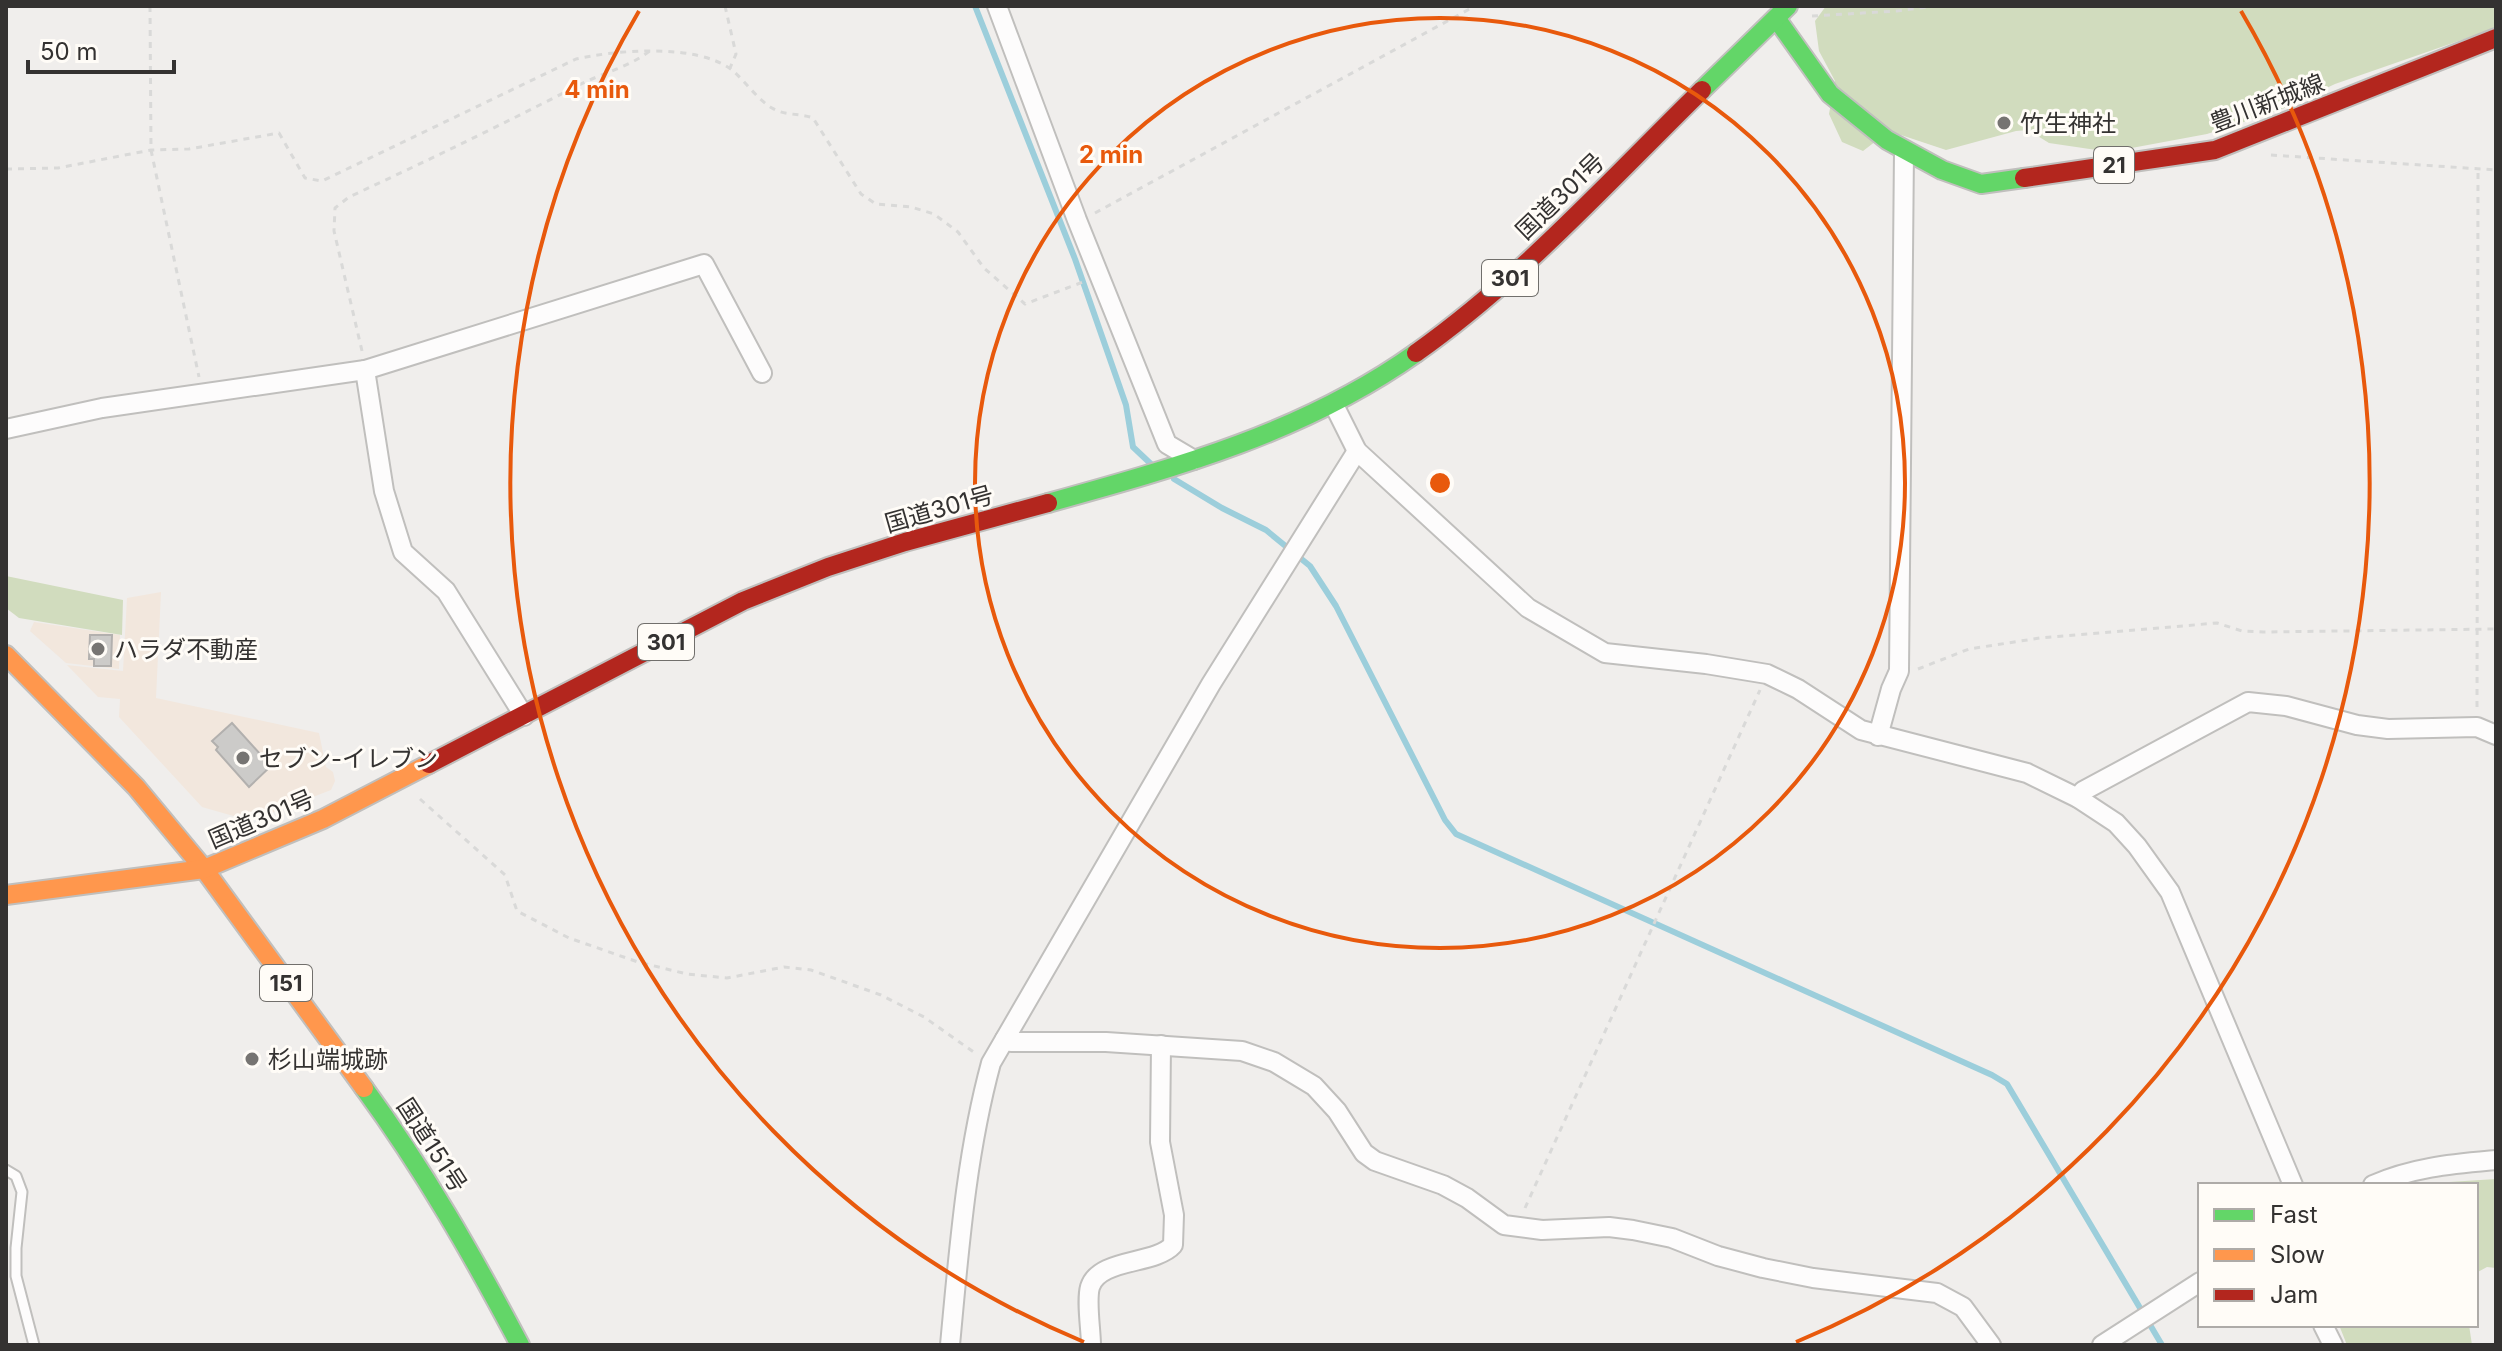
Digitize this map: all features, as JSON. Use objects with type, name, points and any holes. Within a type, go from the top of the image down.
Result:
[{"type":"main road","name":"豊川新城線","points":[[1779,10],[1836,100],[1904,151],[1955,177],[1981,184],[2215,150],[2496,38]]},
{"type":"main road","name":"国道301号","points":[[6,895],[204,869],[323,819],[743,601],[828,567],[905,542],[1150,475],[1281,430],[1334,405],[1400,365],[1466,318],[1779,10]]},
{"type":"main road","name":"国道151号","points":[[6,655],[136,787],[204,869],[383,1114],[436,1193],[520,1345]]},
{"type":"street","points":[[997,6],[1077,220],[1167,444],[1185,463]]},
{"type":"street","points":[[1878,736],[1899,671],[1904,151]]},
{"type":"street","points":[[6,429],[102,408],[365,370],[704,264],[762,373]]},
{"type":"street","points":[[365,370],[384,491],[403,552],[446,591],[524,716]]},
{"type":"street","points":[[1334,405],[1357,451],[1528,608],[1605,653],[1767,674],[1798,689],[1861,730],[2027,773],[2078,798],[2116,823],[2170,892],[2292,1183]]},
{"type":"street","points":[[950,1345],[976,1117],[991,1063],[1211,684],[1357,451]]},
{"type":"street","points":[[2078,798],[2083,791],[2248,702],[2286,706],[2357,725],[2388,729],[2477,727],[2496,735]]},
{"type":"street","points":[[1005,1039],[1011,1042],[1106,1042],[1242,1051],[1274,1062],[1314,1086],[1337,1111],[1364,1153],[1375,1161],[1443,1185],[1504,1225],[1542,1230],[1609,1227],[1633,1230],[1672,1238],[1718,1256],[1763,1268],[1813,1278],[1937,1293],[1963,1307],[1991,1345]]},
{"type":"street","points":[[1091,1345],[1090,1288],[1097,1276],[1118,1265],[1166,1253],[1173,1245],[1174,1215],[1160,1142],[1161,1045]]},
{"type":"street","points":[[2378,1183],[2398,1174],[2435,1166],[2496,1160]]},
{"type":"street","points":[[2102,1345],[2198,1283]]},
{"type":"street","points":[[2324,1327],[2333,1345]]},
{"type":"lane","points":[[6,1170],[16,1176],[22,1192],[16,1276],[34,1345]]},
{"type":"path","points":[[150,6],[151,150],[203,395]]},
{"type":"path","points":[[725,6],[736,54],[729,68]]},
{"type":"path","points":[[1077,220],[1475,6]]},
{"type":"path","points":[[1806,16],[1936,6]]},
{"type":"path","points":[[365,370],[334,231],[335,208],[349,197],[466,143],[594,78],[640,59],[651,50]]},
{"type":"path","points":[[6,169],[58,168],[151,150],[189,149],[279,133],[305,178],[322,181],[576,59],[606,52],[651,50],[685,53],[729,68],[770,107],[781,113],[802,113],[813,118],[861,194],[876,204],[911,207],[934,214],[958,232],[984,268],[1025,304],[1075,286]]},
{"type":"path","points":[[2269,155],[2496,170]]},
{"type":"path","points":[[2477,727],[2478,171]]},
{"type":"path","points":[[1899,671],[1914,670],[1969,649],[2040,638],[2217,623],[2242,631],[2263,632],[2496,629]]},
{"type":"path","points":[[1520,1227],[1524,1211],[1767,674]]},
{"type":"path","points":[[399,781],[505,875],[517,911],[569,938],[638,962],[687,974],[727,978],[784,967],[811,970],[881,995],[924,1017],[991,1063]]},
{"type":"shaded area","points":[[161,592],[156,698],[319,733],[326,767],[333,772],[335,781],[331,790],[251,821],[202,807],[119,717],[120,699],[98,697],[67,665],[123,671],[127,598]]},
{"type":"shaded area","points":[[34,622],[120,635],[119,669],[66,663],[30,631]]},
{"type":"green space","points":[[1826,6],[2496,6],[2496,28],[2335,84],[2280,110],[2207,134],[2110,152],[2049,143],[2028,130],[1946,150],[1889,131],[1863,151],[1842,142],[1829,114],[1835,81],[1819,51],[1815,21]]},
{"type":"green space","points":[[6,576],[123,600],[122,635],[19,618],[6,608]]},
{"type":"green space","points":[[2496,1179],[2496,1268],[2487,1267],[2478,1272],[2478,1183],[2445,1183]]},
{"type":"green space","points":[[2340,1327],[2469,1327],[2472,1345],[2347,1345]]},
{"type":"building","name":"ハラダ不動産","points":[[90,635],[112,635],[111,666],[94,666],[94,659],[89,659]]},
{"type":"building","name":"セブン-イレブン","points":[[232,723],[271,766],[249,787],[216,750],[218,747],[212,741]]},
{"type":"waterway","points":[[975,6],[1075,259],[1126,405],[1133,447],[1151,464]]},
{"type":"waterway","points":[[1174,479],[1266,530],[1310,566],[1336,606],[1445,820],[1456,834],[2007,1084],[2162,1345]]},
{"type":"traffic: fast","points":[[1702,90],[1788,6]]},
{"type":"traffic: fast","points":[[1776,18],[1830,94],[1887,140],[1942,170],[1981,184],[2024,178]]},
{"type":"traffic: fast","points":[[1048,503],[1192,461],[1285,426],[1374,381],[1416,353]]},
{"type":"traffic: fast","points":[[364,1088],[447,1214],[520,1345]]},
{"type":"traffic: slow","points":[[6,655],[136,787],[204,869],[364,1088]]},
{"type":"traffic: slow","points":[[6,895],[204,869],[323,819],[429,764]]},
{"type":"traffic: jam","points":[[2024,178],[2215,150],[2496,38]]},
{"type":"traffic: jam","points":[[1416,353],[1529,261],[1702,90]]},
{"type":"traffic: jam","points":[[429,764],[743,601],[828,567],[905,542],[1048,503]]},
{"type":"place","name":"竹生神社","points":[[2004,123]]},
{"type":"place","name":"ハラダ不動産","points":[[98,649]]},
{"type":"place","name":"セブン-イレブン","points":[[243,758]]},
{"type":"place","name":"杉山端城跡","points":[[252,1059]]}]
